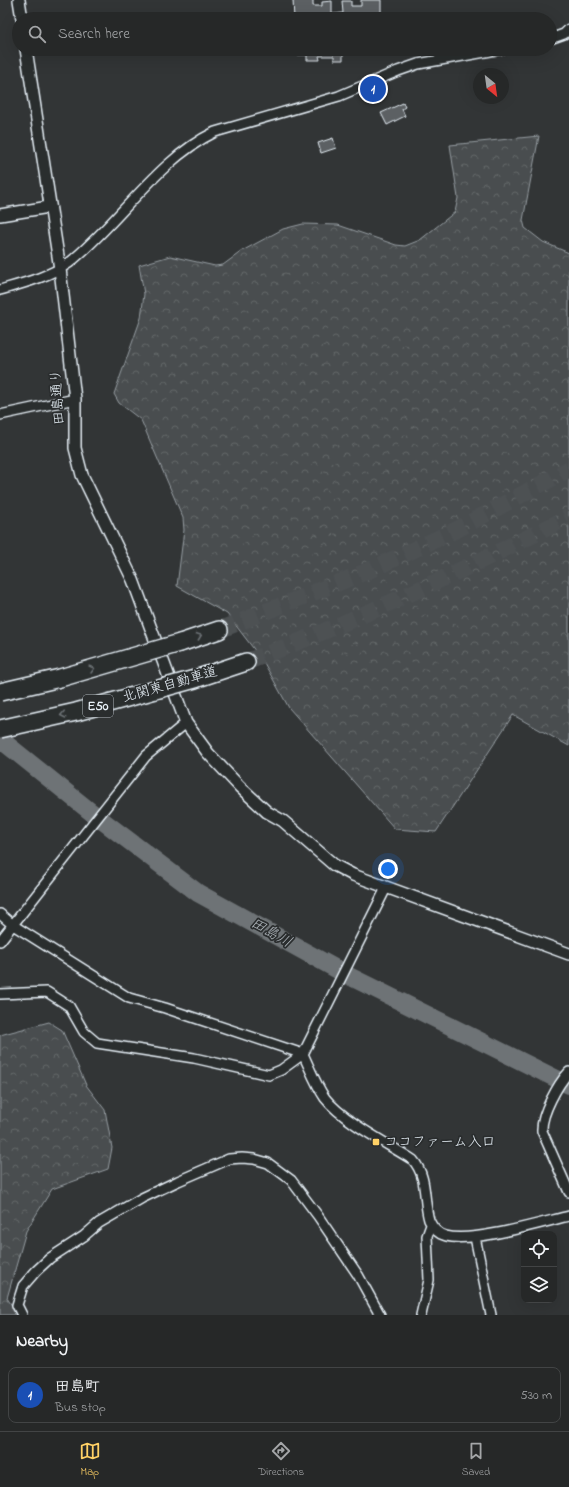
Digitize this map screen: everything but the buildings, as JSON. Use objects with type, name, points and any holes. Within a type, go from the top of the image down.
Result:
[{"type":"highway","points":[[0,692],[60,678],[219,630]]},
{"type":"highway","name":"北関東自動車道","points":[[0,729],[76,712],[195,679],[246,662]]},
{"type":"street","points":[[19,0],[21,12]]},
{"type":"street","points":[[557,36],[564,34],[569,29]]},
{"type":"street","name":"田島通り","points":[[27,56],[49,207],[60,269],[75,399],[75,448],[82,475],[133,580],[186,724],[208,753],[240,787],[267,812],[283,821],[334,865],[353,876],[569,954]]},
{"type":"street","points":[[0,290],[31,281],[60,269],[77,256],[169,164],[199,140],[215,132],[236,125],[339,96],[398,70],[418,64],[463,56]]},
{"type":"street","points":[[0,215],[49,207]]},
{"type":"street","points":[[0,416],[75,399]]},
{"type":"street","points":[[0,941],[146,756],[186,724]]},
{"type":"street","points":[[0,994],[47,992],[68,1006],[84,1032],[97,1043],[194,1058],[269,1075],[282,1070],[303,1054],[386,888]]},
{"type":"street","points":[[0,914],[13,925],[129,998],[165,1008],[303,1054],[320,1089],[332,1106],[345,1117],[413,1160],[418,1166],[423,1179],[428,1215],[431,1225],[445,1236],[475,1237],[569,1216]]},
{"type":"street","points":[[569,1072],[556,1092],[542,1124],[542,1131],[569,1192]]},
{"type":"street","points":[[22,1315],[17,1306],[23,1286],[50,1258],[84,1236],[98,1223],[142,1198],[178,1181],[229,1160],[242,1158],[254,1159],[268,1164],[291,1180],[318,1216],[358,1275],[380,1315]]},
{"type":"street","points":[[421,1315],[429,1280],[427,1236],[431,1225]]},
{"type":"street","points":[[475,1237],[491,1315]]},
{"type":"green space","points":[[539,136],[523,220],[525,228],[543,242],[569,253],[569,746],[513,715],[436,832],[395,829],[289,708],[263,661],[227,614],[177,586],[184,530],[183,518],[141,420],[119,403],[114,394],[141,318],[144,294],[139,265],[170,256],[215,266],[223,265],[242,251],[283,229],[303,224],[338,225],[396,245],[405,246],[420,240],[455,212],[458,198],[450,145]]},
{"type":"green space","points":[[49,1022],[62,1030],[86,1085],[105,1110],[112,1148],[108,1169],[52,1189],[26,1231],[7,1298],[18,1315],[0,1315],[0,1035]]},
{"type":"waterway","name":"田島川","points":[[0,739],[91,812],[198,893],[349,976],[569,1085]]},
{"type":"tunnel","points":[[219,630],[368,571],[458,529],[569,469]]},
{"type":"tunnel","points":[[246,662],[328,630],[369,612],[569,517]]},
{"type":"place","name":"田島町","points":[[373,89]]},
{"type":"place","name":"ココファーム入口","points":[[376,1142]]}]
